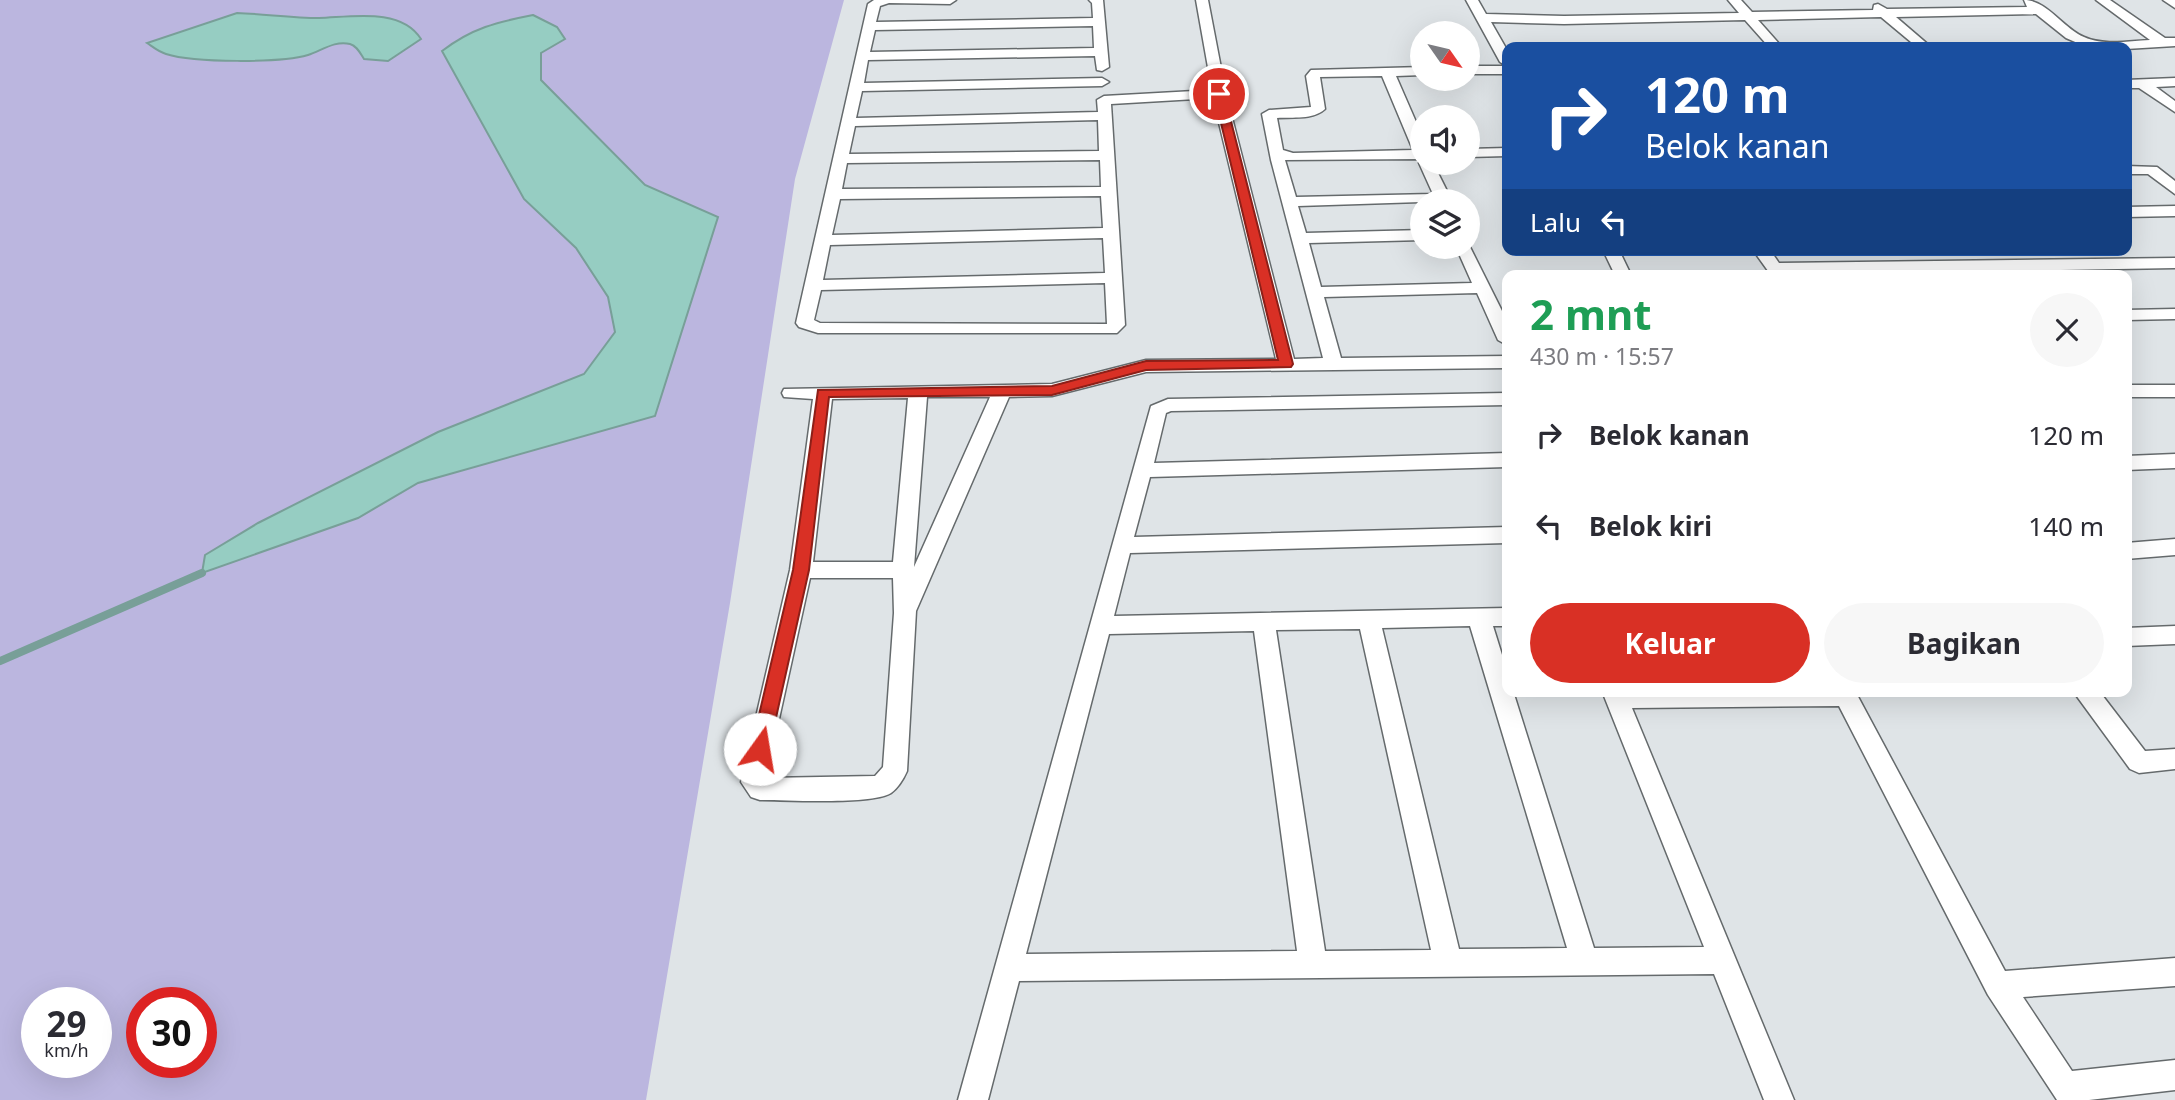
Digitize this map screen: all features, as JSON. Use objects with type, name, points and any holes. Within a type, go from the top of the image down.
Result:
[{"type":"street","points":[[950,0],[889,0],[874,4],[805,323],[818,328],[1111,329],[1116,325],[1098,2],[1095,0]]},
{"type":"street","points":[[1202,0],[1219,94],[1286,364]]},
{"type":"street","points":[[1472,0],[1502,53]]},
{"type":"street","points":[[1734,0],[1771,42]]},
{"type":"street","points":[[1871,0],[1919,42]]},
{"type":"street","points":[[2026,0],[2077,38],[2088,42]]},
{"type":"street","points":[[2102,0],[2168,42]]},
{"type":"street","points":[[2169,0],[2175,4]]},
{"type":"street","points":[[1483,19],[1564,20],[2040,10]]},
{"type":"street","points":[[870,26],[1099,22]]},
{"type":"street","points":[[2132,44],[2168,42]]},
{"type":"street","points":[[863,56],[1101,52]]},
{"type":"street","points":[[1480,70],[1502,69]]},
{"type":"street","points":[[1387,71],[1410,124]]},
{"type":"street","points":[[1334,364],[1276,152],[1269,114],[1310,112],[1318,108],[1313,76],[1316,73],[1410,71]]},
{"type":"street","points":[[856,87],[1102,82]]},
{"type":"street","points":[[2132,84],[2175,82]]},
{"type":"street","points":[[2142,83],[2175,108]]},
{"type":"street","points":[[849,122],[1104,108],[1219,94]]},
{"type":"street","points":[[1276,152],[1292,157],[1410,154]]},
{"type":"street","points":[[1480,153],[1502,152]]},
{"type":"street","points":[[841,159],[1107,155]]},
{"type":"street","points":[[2132,170],[2152,170],[2175,189]]},
{"type":"street","points":[[833,194],[1109,191]]},
{"type":"street","points":[[1289,202],[1410,200]]},
{"type":"street","points":[[2132,212],[2175,211]]},
{"type":"street","points":[[823,240],[1111,233]]},
{"type":"street","points":[[1299,238],[1410,234]]},
{"type":"street","points":[[2011,256],[2024,270],[2174,264]]},
{"type":"street","points":[[1470,259],[1502,329]]},
{"type":"street","points":[[813,285],[1114,278]]},
{"type":"street","points":[[1314,292],[1483,288]]},
{"type":"street","points":[[2132,315],[2175,314]]},
{"type":"street","points":[[791,393],[1052,390],[1146,366],[1502,362]]},
{"type":"street","points":[[2132,388],[2175,391]]},
{"type":"street","points":[[905,612],[1002,391]]},
{"type":"street","points":[[823,393],[801,570],[754,775],[753,782],[760,789],[871,788],[883,785],[889,779],[897,761],[905,612],[903,570],[918,392]]},
{"type":"street","points":[[973,1100],[1158,410],[1168,405],[1502,399]]},
{"type":"street","points":[[1142,470],[1502,460]]},
{"type":"street","points":[[2132,463],[2175,461]]},
{"type":"street","points":[[1122,545],[1502,535]]},
{"type":"street","points":[[2132,551],[2175,547]]},
{"type":"street","points":[[801,570],[903,570]]},
{"type":"street","points":[[1101,625],[1502,617]]},
{"type":"street","points":[[1479,618],[1502,693]]},
{"type":"street","points":[[1369,620],[1448,963]]},
{"type":"street","points":[[1264,622],[1313,965]]},
{"type":"street","points":[[2132,637],[2175,635]]},
{"type":"street","points":[[1503,697],[1585,962]]},
{"type":"street","points":[[1616,697],[1779,1100]]},
{"type":"street","points":[[1846,697],[1998,985],[2070,1093],[2175,1075]]},
{"type":"street","points":[[2090,697],[2139,762],[2175,759]]},
{"type":"street","points":[[1008,968],[1722,960]]},
{"type":"street","points":[[1998,985],[2175,972]]},
{"type":"shaded area","points":[[0,0],[844,0],[795,179],[730,603],[646,1100],[0,1100]]},
{"type":"shaded area","points":[[237,13],[309,18],[375,16],[401,22],[421,39],[388,61],[364,59],[355,46],[344,43],[295,58],[237,61],[179,57],[163,53],[147,43]]},
{"type":"shaded area","points":[[533,15],[557,27],[565,39],[541,53],[541,80],[645,185],[718,217],[655,416],[418,483],[358,518],[202,573],[205,555],[258,523],[438,432],[584,374],[615,332],[608,297],[576,248],[524,199],[442,51],[485,27]]},
{"type":"waterway","points":[[0,661],[202,573]]},
{"type":"route","points":[[760,749],[801,570],[823,393],[1052,390],[1146,366],[1286,364],[1219,94]]}]
